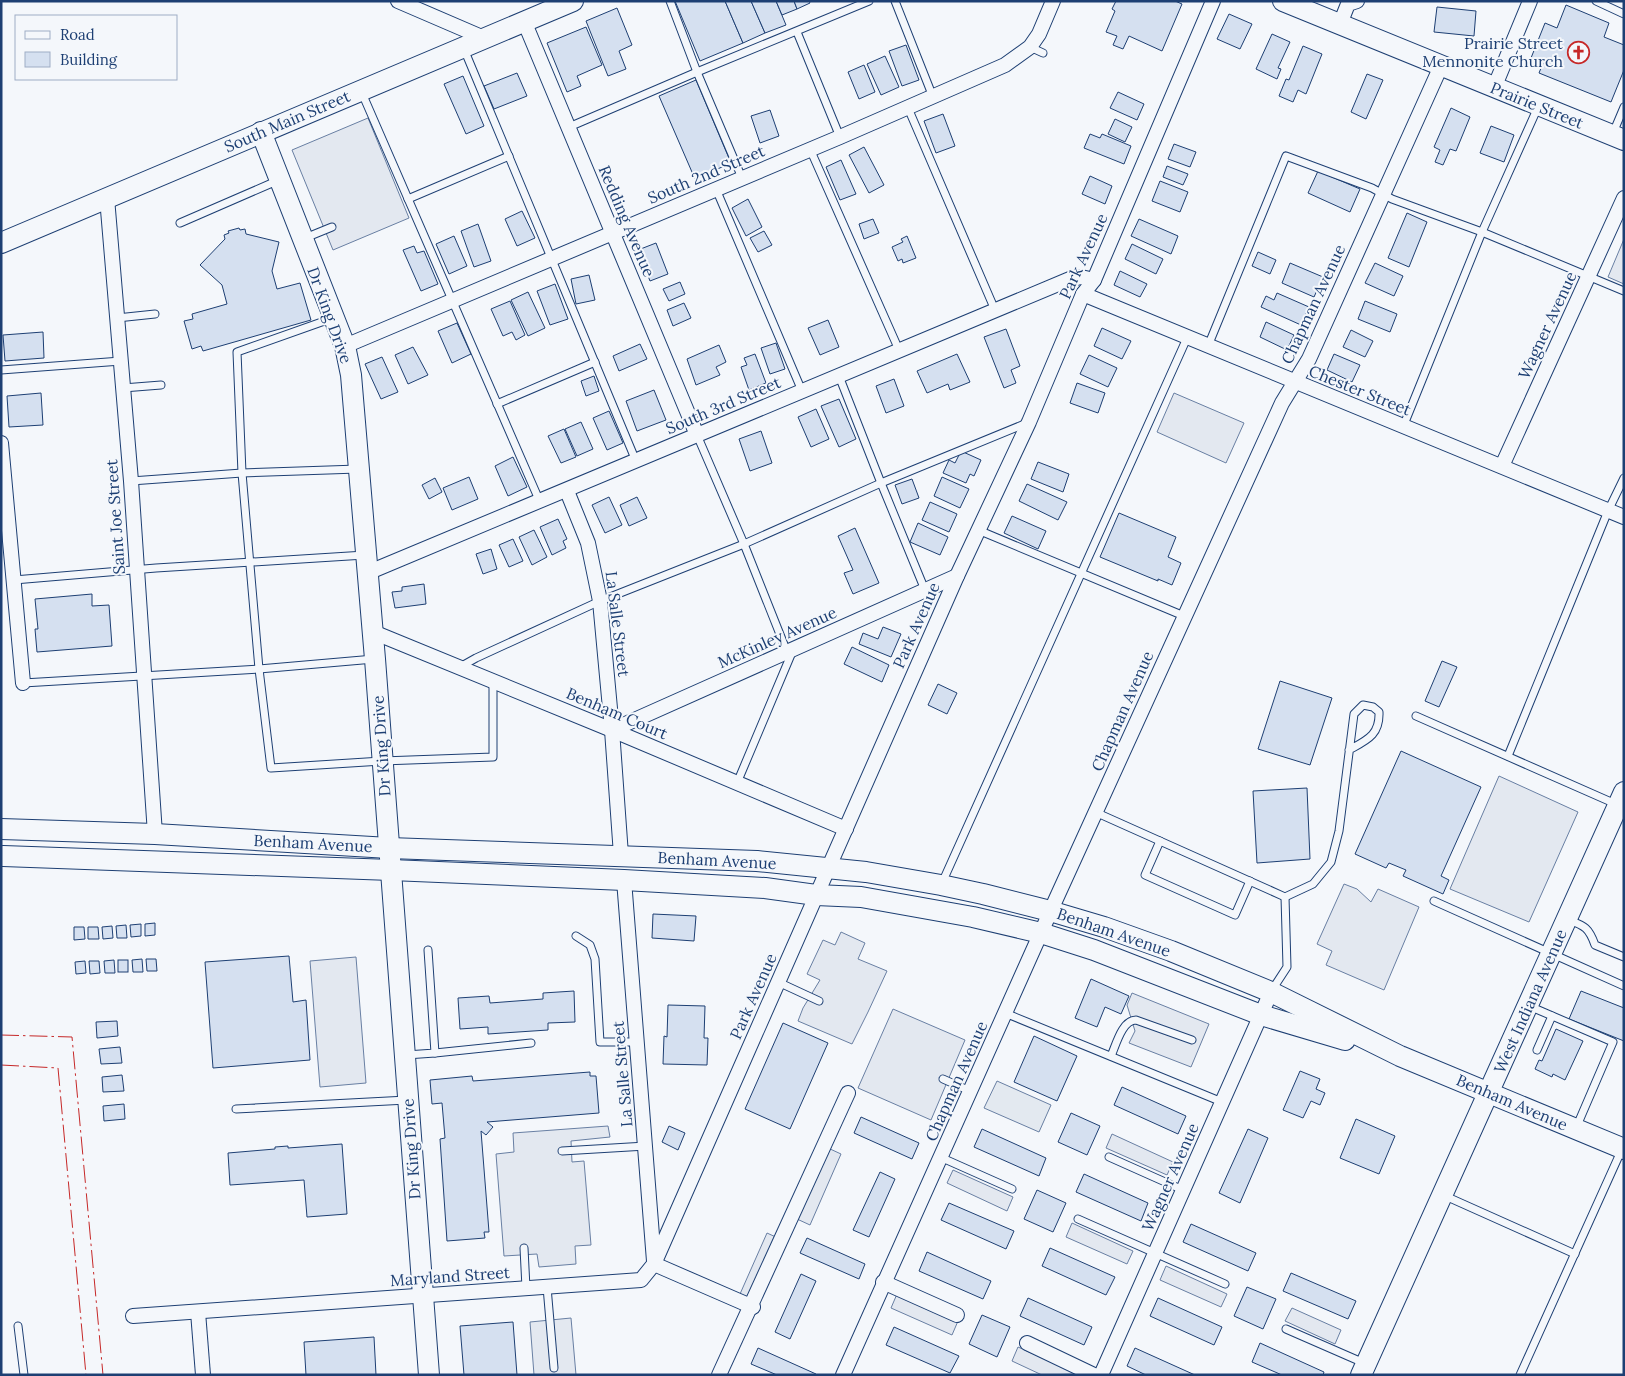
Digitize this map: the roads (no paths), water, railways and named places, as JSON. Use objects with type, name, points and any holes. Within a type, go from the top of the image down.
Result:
[{"type":"main road","name":"South Main Street","points":[[1,242],[573,1]]},
{"type":"main road","name":"Prairie Street","points":[[1283,1],[1618,138]]},
{"type":"main road","name":"Dr King Drive","points":[[260,132],[345,346],[351,375],[373,632],[429,1375]]},
{"type":"main road","name":"West Indiana Avenue","points":[[1363,1370],[1618,809]]},
{"type":"main road","name":"Benham Avenue","points":[[1,829],[155,834],[389,848],[757,861],[866,872],[941,885],[1050,911],[1104,927],[1171,951],[1271,992],[1400,1056],[1623,1147]]},
{"type":"main road","name":"Benham Avenue","points":[[3,856],[624,880],[765,888],[816,895],[861,898],[973,917],[1041,933],[1094,950],[1261,1015],[1400,1056]]},
{"type":"street","points":[[398,1],[424,6],[484,38]]},
{"type":"street","name":"Park Avenue","points":[[654,1264],[957,576],[1029,422],[1083,294],[1094,280],[1213,1]]},
{"type":"street","points":[[1494,88],[1530,1]]},
{"type":"street","points":[[1340,24],[1351,2]]},
{"type":"street","name":"South 2nd Street","points":[[345,346],[934,97],[1005,65],[1030,47],[1054,8]]},
{"type":"street","name":"Redding Avenue","points":[[524,21],[697,436]]},
{"type":"street","name":"Chapman Avenue","points":[[843,1375],[883,1282],[971,1091],[1050,911],[1184,616],[1282,402],[1309,359],[1441,66]]},
{"type":"street","name":"Saint Joe Street","points":[[106,198],[131,481],[155,834]]},
{"type":"street","name":"Wagner Avenue","points":[[1502,466],[1624,198]]},
{"type":"street","name":"South 3rd Street","points":[[367,564],[540,502],[1070,279],[1081,277],[1094,280]]},
{"type":"street","name":"Chester Street","points":[[1083,294],[1624,517]]},
{"type":"street","points":[[1,443],[23,683]]},
{"type":"street","name":"La Salle Street","points":[[567,491],[588,543],[600,601],[621,855]]},
{"type":"street","name":"McKinley Avenue","points":[[612,730],[957,576]]},
{"type":"street","name":"Benham Court","points":[[373,632],[846,829]]},
{"type":"street","name":"La Salle Street","points":[[624,880],[654,1264]]},
{"type":"street","name":"Wagner Avenue","points":[[1101,1375],[1271,992]]},
{"type":"street","points":[[719,1375],[848,1094]]},
{"type":"street","points":[[654,1264],[752,1306]]},
{"type":"street","name":"Maryland Street","points":[[133,1316],[640,1280],[654,1264]]},
{"type":"street","points":[[883,1282],[957,1315]]},
{"type":"street","points":[[198,1312],[203,1375]]},
{"type":"street","points":[[1027,1343],[1094,1375]]},
{"type":"lane","points":[[670,1],[697,72],[742,178]]},
{"type":"lane","points":[[569,128],[697,72],[869,1]]},
{"type":"lane","points":[[895,1],[934,97]]},
{"type":"lane","points":[[1596,1],[1624,14]]},
{"type":"lane","points":[[797,32],[840,137]]},
{"type":"lane","points":[[463,47],[636,461]]},
{"type":"lane","points":[[1030,47],[1043,53]]},
{"type":"lane","points":[[361,90],[540,502]]},
{"type":"lane","points":[[1403,427],[1482,232],[1538,106]]},
{"type":"lane","points":[[1618,138],[1624,107]]},
{"type":"lane","points":[[908,108],[995,310]]},
{"type":"lane","points":[[810,149],[899,350]]},
{"type":"lane","points":[[408,199],[509,156]]},
{"type":"lane","points":[[1208,347],[1286,156],[1392,199],[1482,232],[1624,291]]},
{"type":"lane","points":[[180,223],[279,180]]},
{"type":"lane","points":[[716,189],[802,391]]},
{"type":"lane","points":[[303,240],[332,227]]},
{"type":"lane","points":[[117,318],[155,314]]},
{"type":"lane","points":[[333,318],[237,352],[242,473],[259,669],[271,768],[493,757],[493,681]]},
{"type":"lane","points":[[941,885],[1187,338]]},
{"type":"lane","points":[[1,370],[121,361]]},
{"type":"lane","points":[[497,404],[595,362]]},
{"type":"lane","points":[[839,376],[925,590]]},
{"type":"lane","points":[[123,388],[161,385]]},
{"type":"lane","points":[[460,667],[600,601],[744,544],[881,483],[1029,422]]},
{"type":"lane","points":[[697,436],[790,650],[737,783]]},
{"type":"lane","points":[[131,481],[242,473],[359,469]]},
{"type":"lane","points":[[1508,756],[1608,511],[1624,478]]},
{"type":"lane","points":[[978,530],[1184,616]]},
{"type":"lane","points":[[14,580],[250,563],[367,564]]},
{"type":"lane","points":[[23,683],[259,669],[375,659]]},
{"type":"lane","points":[[1095,812],[1285,897],[1313,884],[1331,862],[1339,831],[1354,714],[1363,705],[1373,707],[1379,712],[1380,723],[1370,739],[1350,750]]},
{"type":"lane","points":[[1416,716],[1508,756],[1618,809]]},
{"type":"lane","points":[[1160,841],[1145,875],[1235,915],[1250,881]]},
{"type":"lane","points":[[1271,992],[1287,967],[1285,897]]},
{"type":"lane","points":[[1434,901],[1552,952],[1624,986]]},
{"type":"lane","points":[[1567,919],[1583,926],[1591,933],[1595,945],[1624,957]]},
{"type":"lane","points":[[576,936],[590,945],[595,959],[600,1042],[637,1042]]},
{"type":"lane","points":[[428,950],[434,1052]]},
{"type":"lane","points":[[778,982],[819,1001]]},
{"type":"lane","points":[[1528,1005],[1613,1042],[1576,1128]]},
{"type":"lane","points":[[1005,1013],[1222,1102]]},
{"type":"lane","points":[[1537,1050],[1552,1016]]},
{"type":"lane","points":[[1110,1056],[1125,1025],[1132,1020],[1192,1040]]},
{"type":"lane","points":[[404,1055],[531,1043]]},
{"type":"lane","points":[[943,1079],[971,1091]]},
{"type":"lane","points":[[236,1109],[408,1100]]},
{"type":"lane","points":[[562,1151],[646,1146]]},
{"type":"lane","points":[[1520,1375],[1623,1147]]},
{"type":"lane","points":[[940,1157],[1012,1189]]},
{"type":"lane","points":[[1109,1157],[1183,1190]]},
{"type":"lane","points":[[1442,1195],[1575,1254]]},
{"type":"lane","points":[[1078,1219],[1225,1284]]},
{"type":"lane","points":[[524,1248],[526,1288]]},
{"type":"lane","points":[[547,1287],[554,1368]]},
{"type":"lane","points":[[18,1326],[24,1375]]},
{"type":"lane","points":[[1286,1329],[1363,1370]]},
{"type":"place","name":"Prairie Street Mennonite Church","points":[[1579,52]]}]
